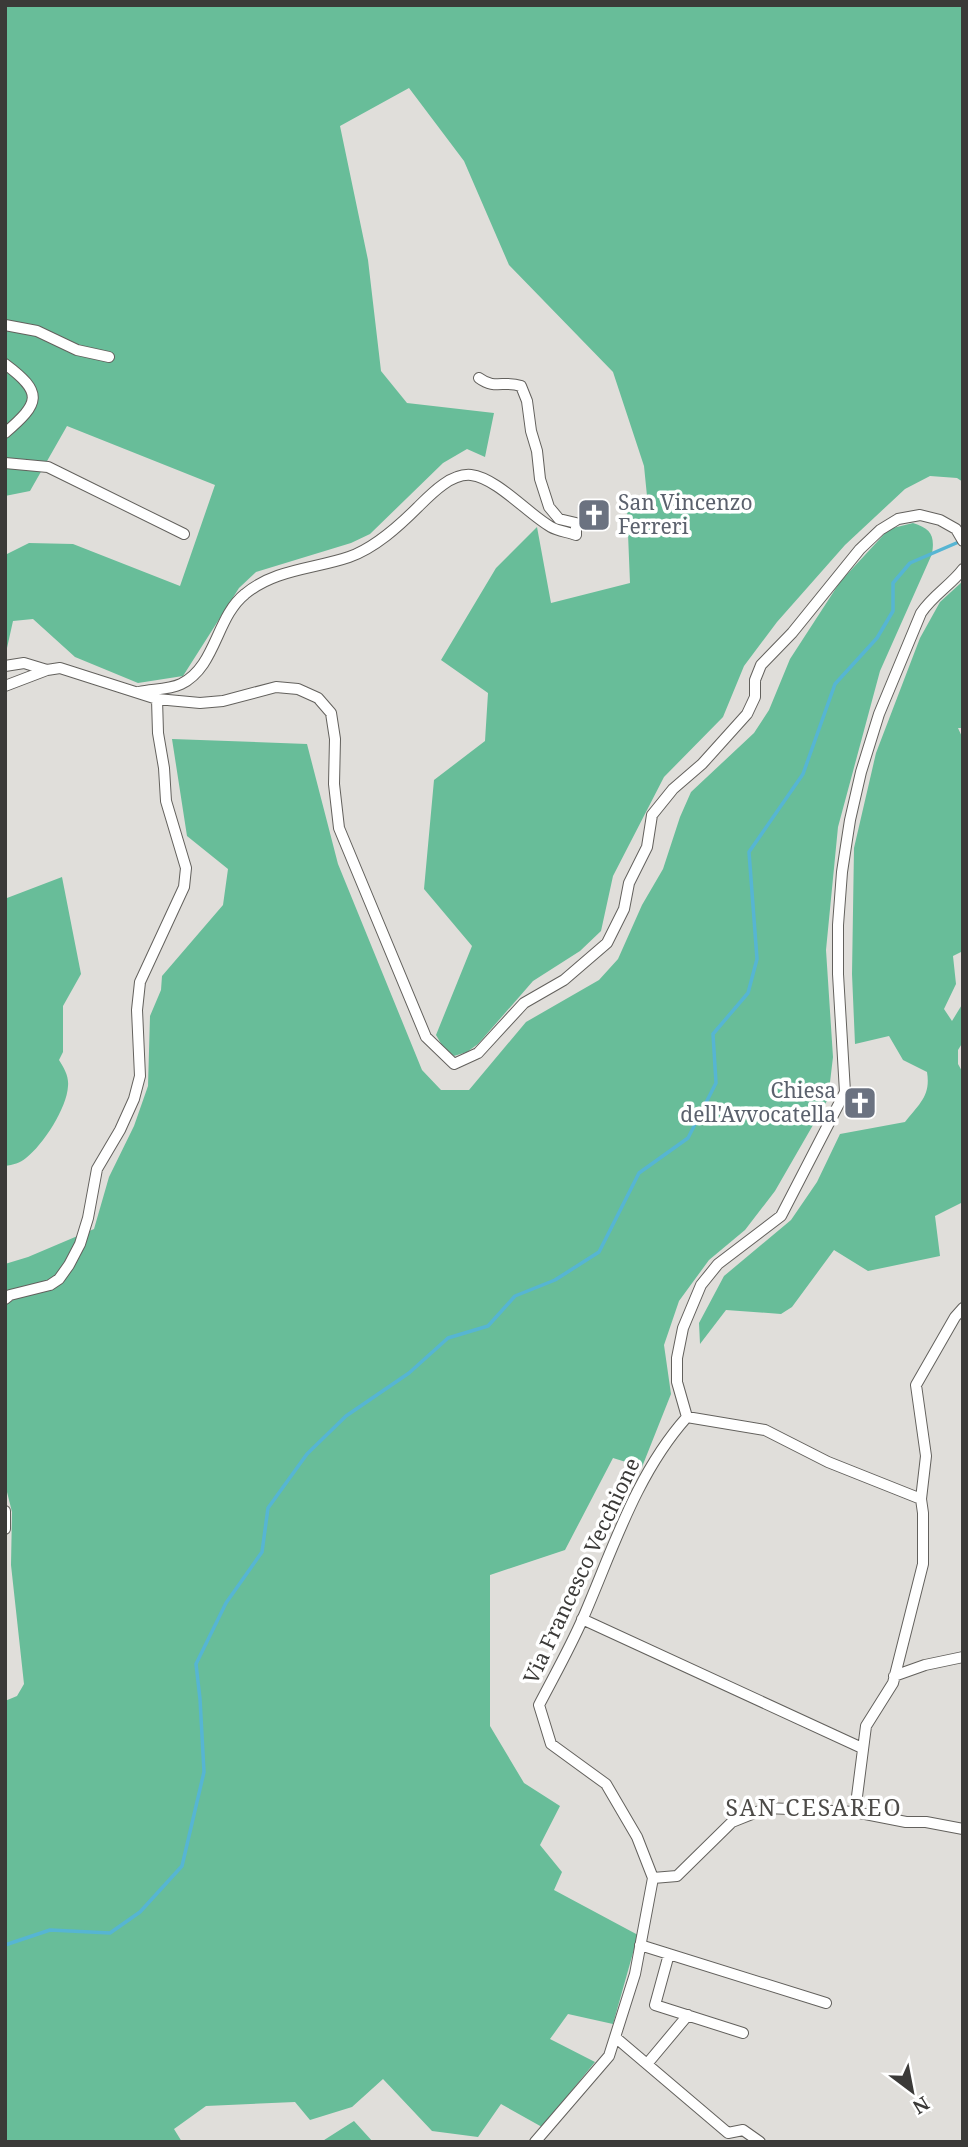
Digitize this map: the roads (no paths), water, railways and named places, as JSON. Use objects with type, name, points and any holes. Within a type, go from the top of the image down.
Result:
[{"type":"street","points":[[5,325],[37,331],[77,350],[109,357]]},
{"type":"street","points":[[5,364],[29,384],[33,392],[32,403],[24,417],[5,433]]},
{"type":"street","points":[[137,692],[182,684],[194,674],[206,659],[224,624],[244,594],[275,576],[361,552],[402,522],[433,492],[459,477],[468,474],[481,478],[552,528],[576,535],[576,523],[559,519],[549,507],[540,479],[527,401],[521,386],[511,383],[496,386],[479,379]]},
{"type":"street","points":[[5,463],[48,467],[184,534]]},
{"type":"street","points":[[5,685],[60,668],[157,699],[200,703],[223,701],[276,687],[298,690],[318,698],[331,713],[333,723],[334,784],[339,828],[426,1037],[454,1064],[478,1053],[524,1003],[564,980],[607,943],[624,909],[629,883],[647,848],[652,815],[673,789],[702,764],[747,713],[755,697],[755,680],[761,665],[792,634],[860,549],[880,530],[898,519],[920,515],[940,520],[956,529],[963,541]]},
{"type":"street","points":[[921,1499],[828,1462],[765,1430],[687,1417],[677,1382],[677,1358],[683,1328],[701,1285],[718,1264],[781,1216],[845,1092],[838,925],[842,872],[860,772],[878,713],[922,613],[927,604],[963,569]]},
{"type":"street","points":[[5,666],[24,663],[47,670]]},
{"type":"street","points":[[5,1299],[10,1295],[50,1284],[59,1279],[69,1265],[80,1244],[88,1218],[97,1169],[120,1130],[134,1099],[140,1076],[137,1010],[140,982],[184,887],[186,868],[166,801],[157,699]]},
{"type":"street","points":[[855,1812],[866,1726],[892,1684],[923,1564],[921,1499],[926,1456],[916,1385],[955,1317],[963,1308]]},
{"type":"street","name":"Via Francesco Vecchione","points":[[653,1878],[637,1837],[606,1784],[551,1744],[539,1705],[582,1619],[618,1530],[668,1438],[687,1417]]},
{"type":"street","points":[[5,1511],[5,1529]]},
{"type":"street","points":[[582,1619],[862,1748]]},
{"type":"street","points":[[894,1676],[925,1665],[963,1657]]},
{"type":"street","points":[[535,2142],[609,2056],[635,1974],[653,1878],[677,1876],[732,1822],[767,1808],[855,1812],[963,1829]]},
{"type":"street","points":[[640,1945],[826,2003]]},
{"type":"street","points":[[669,1954],[655,2005],[743,2032]]},
{"type":"street","points":[[647,2064],[688,2015]]},
{"type":"street","points":[[615,2037],[729,2133],[743,2130],[760,2142]]},
{"type":"waterway","points":[[5,1945],[50,1930],[110,1933],[140,1912],[182,1866],[204,1772],[196,1664],[226,1603],[262,1552],[268,1508],[307,1454],[346,1416],[409,1373],[448,1338],[488,1326],[515,1296],[555,1280],[599,1252],[639,1173],[688,1138],[716,1083],[713,1034],[748,993],[757,959],[749,852],[803,774],[835,684],[877,638],[893,611],[893,583],[910,563],[961,541]]},
{"type":"place","name":"San Vincenzo Ferreri","points":[[594,515]]},
{"type":"place","name":"Chiesa dell'Avvocatella","points":[[860,1103]]},
{"type":"district","name":"SAN CESAREO","points":[[814,1808]]}]
